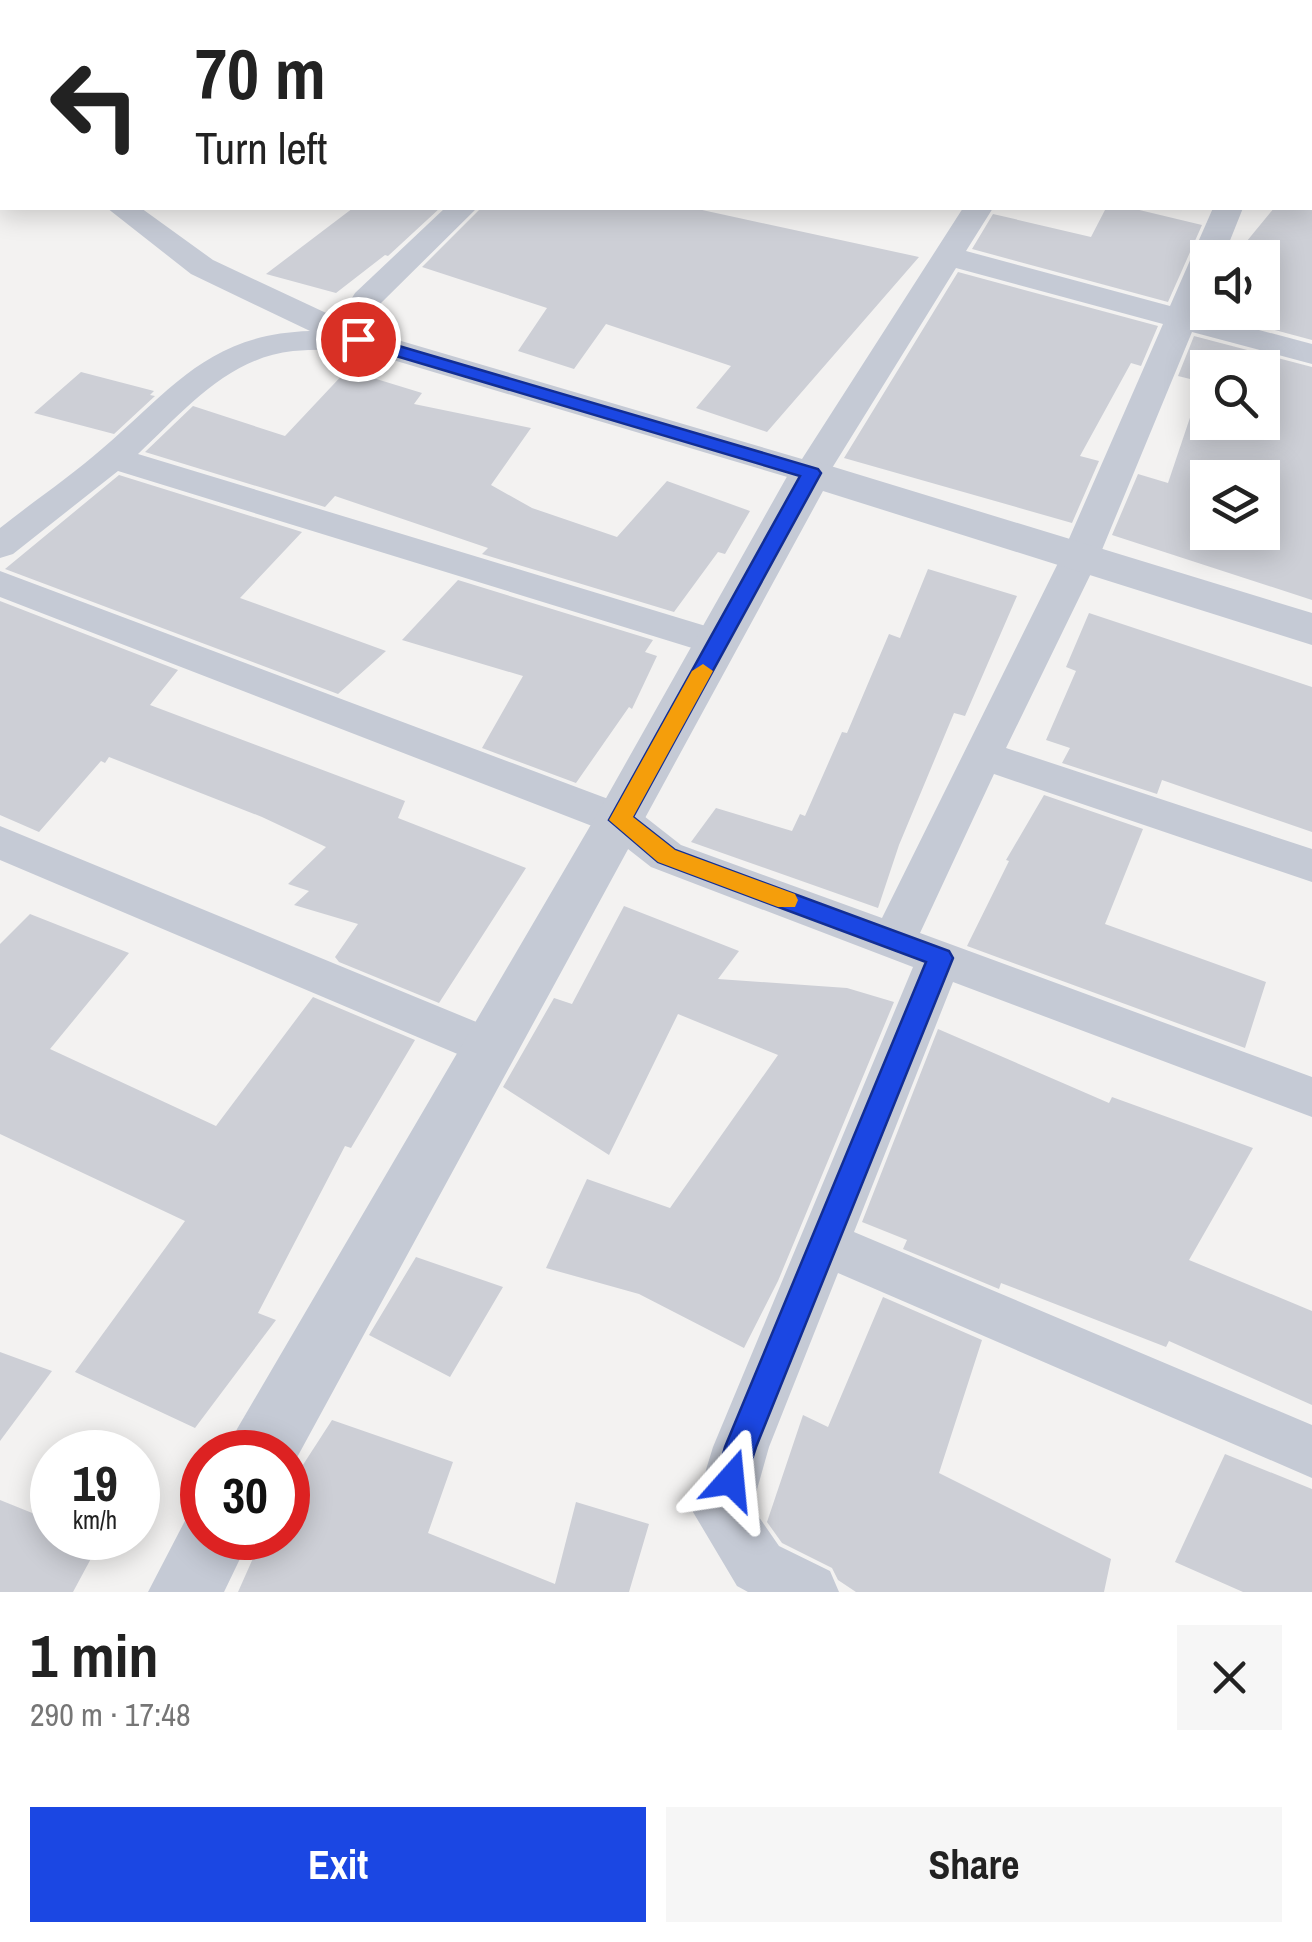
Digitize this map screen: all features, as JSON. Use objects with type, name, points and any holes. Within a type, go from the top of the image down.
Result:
[{"type":"street","points":[[125,210],[202,267],[358,339],[812,473],[1312,629]]},
{"type":"street","points":[[358,339],[355,318],[366,300],[460,210]]},
{"type":"street","points":[[274,1430],[812,473],[977,210]]},
{"type":"street","points":[[809,1592],[758,1566],[722,1512],[740,1447],[824,1243],[982,755],[1080,556],[1227,210]]},
{"type":"street","points":[[948,256],[1312,354]]},
{"type":"street","points":[[0,546],[113,458],[211,368],[246,352],[290,342],[358,339]]},
{"type":"street","points":[[113,458],[718,643]]},
{"type":"street","points":[[0,583],[620,820],[666,856],[1312,1097]]},
{"type":"street","points":[[982,755],[1312,866]]},
{"type":"street","points":[[0,842],[491,1048]]},
{"type":"street","points":[[824,1243],[1312,1452]]},
{"type":"street","points":[[185,1592],[202,1560]]},
{"type":"building","points":[[350,210],[438,210],[388,256],[336,293],[266,274]]},
{"type":"building","points":[[479,210],[702,210],[919,257],[767,432],[696,408],[731,366],[606,324],[574,369],[518,351],[547,308],[422,267]]},
{"type":"building","points":[[1105,210],[1139,210],[1202,225],[1195,240],[1190,240],[1190,252],[1168,302],[972,249],[993,214],[1091,237]]},
{"type":"building","points":[[1272,210],[1312,210],[1312,340],[1275,330],[1280,330],[1280,240],[1248,240]]},
{"type":"building","points":[[958,272],[1158,326],[1141,366],[1131,363],[1080,456],[1099,461],[1072,523],[844,458]]},
{"type":"building","points":[[1194,336],[1247,350],[1190,350],[1190,379],[1178,376]]},
{"type":"building","points":[[1280,359],[1312,367],[1312,600],[1112,535],[1138,474],[1168,483],[1190,418],[1190,440],[1280,440]]},
{"type":"building","points":[[347,370],[422,393],[414,404],[531,428],[491,485],[532,508],[617,537],[667,481],[750,511],[725,554],[718,552],[674,612],[482,554],[488,548],[335,496],[325,507],[145,452],[193,406],[285,436]]},
{"type":"building","points":[[81,372],[154,391],[150,395],[155,396],[114,434],[34,413]]},
{"type":"building","points":[[119,475],[302,532],[240,598],[386,651],[338,694],[5,569]]},
{"type":"building","points":[[928,569],[1017,596],[965,716],[954,713],[899,845],[878,908],[691,842],[716,808],[792,831],[800,814],[805,816],[842,732],[847,733],[889,634],[900,638]]},
{"type":"building","points":[[458,580],[653,640],[645,652],[657,656],[632,709],[629,707],[576,783],[482,748],[523,676],[402,640]]},
{"type":"building","points":[[0,601],[178,670],[150,705],[405,801],[398,818],[526,868],[439,1003],[339,962],[335,957],[358,924],[294,905],[309,891],[288,884],[326,847],[262,817],[109,757],[105,763],[101,761],[39,832],[0,815]]},
{"type":"building","points":[[1089,613],[1312,687],[1312,832],[1162,780],[1157,794],[1062,763],[1070,748],[1046,740],[1076,671],[1066,667]]},
{"type":"building","points":[[1044,795],[1143,829],[1105,924],[1266,982],[1245,1048],[967,946],[1009,861],[1006,860]]},
{"type":"building","points":[[624,906],[739,951],[718,979],[847,988],[894,1002],[778,1281],[744,1348],[639,1294],[546,1268],[587,1179],[670,1208],[778,1055],[678,1014],[609,1155],[503,1087],[554,998],[572,1004]]},
{"type":"building","points":[[30,914],[129,953],[50,1049],[216,1126],[313,997],[415,1040],[351,1148],[345,1146],[258,1313],[276,1320],[195,1428],[75,1372],[185,1221],[0,1134],[0,944]]},
{"type":"building","points":[[938,1029],[1109,1103],[1112,1097],[1253,1148],[1189,1260],[1312,1311],[1312,1405],[1169,1341],[1166,1347],[1001,1283],[999,1289],[903,1249],[907,1240],[862,1222]]},
{"type":"building","points":[[416,1257],[503,1287],[450,1377],[369,1335]]},
{"type":"building","points":[[883,1297],[982,1340],[939,1473],[1111,1559],[1104,1592],[856,1592],[838,1580],[832,1568],[782,1543],[767,1522],[803,1415],[828,1427]]},
{"type":"building","points":[[0,1352],[52,1371],[0,1441]]},
{"type":"building","points":[[332,1420],[453,1462],[428,1533],[555,1584],[576,1502],[649,1524],[629,1592],[238,1592],[252,1560],[310,1560],[310,1454]]},
{"type":"building","points":[[1225,1454],[1312,1489],[1312,1592],[1243,1592],[1175,1562]]},
{"type":"building","points":[[0,1500],[30,1512],[30,1560],[90,1560],[73,1592],[0,1592]]},
{"type":"slow traffic","points":[[703,671],[620,820],[666,856],[786,900]]},
{"type":"route","points":[[358,339],[812,473],[620,820],[666,856],[940,958],[740,1447],[731,1480]]}]
